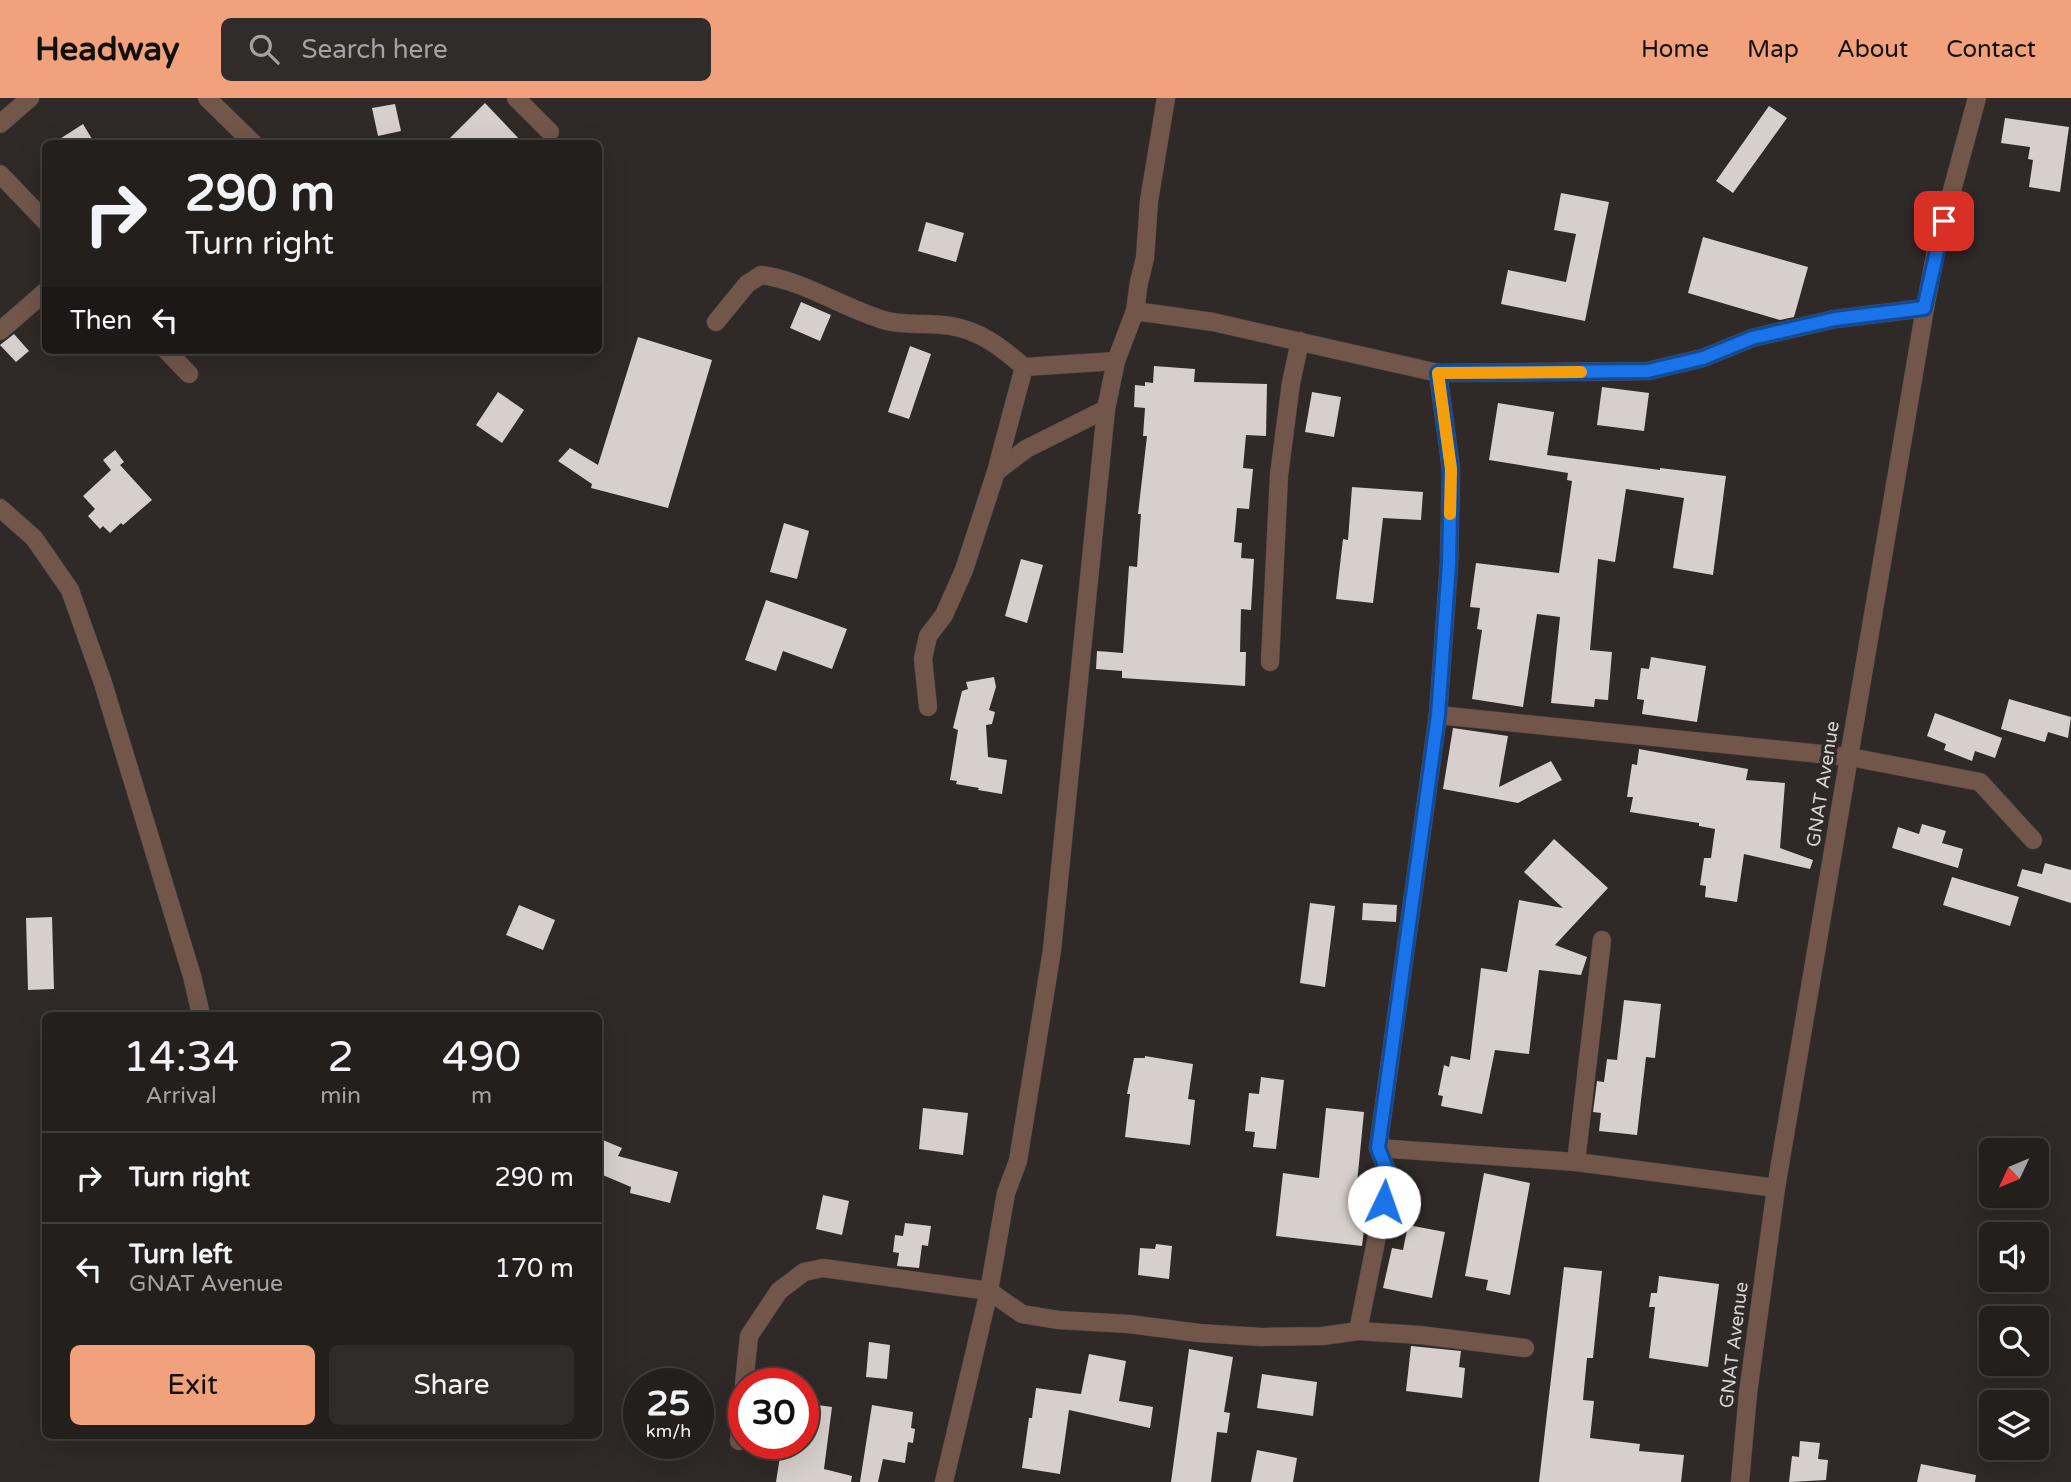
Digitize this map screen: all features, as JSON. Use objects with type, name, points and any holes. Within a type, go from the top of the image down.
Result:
[{"type":"street","points":[[0,124],[30,98]]},
{"type":"street","points":[[207,98],[250,140]]},
{"type":"street","points":[[516,98],[550,132]]},
{"type":"street","points":[[944,1482],[989,1291],[1006,1193],[1018,1161],[1052,950],[1106,409],[1116,361],[1135,311],[1145,258],[1149,201],[1166,98]]},
{"type":"street","name":"GNAT Avenue","points":[[1741,1482],[1748,1393],[1776,1188],[1924,308],[1937,246],[1978,98]]},
{"type":"street","points":[[0,174],[42,218]]},
{"type":"street","points":[[716,322],[747,284],[761,275],[775,277],[811,290],[849,308],[889,322],[951,326],[981,335],[1024,367],[1116,361]]},
{"type":"street","points":[[0,331],[42,294]]},
{"type":"street","points":[[1135,311],[1213,322],[1438,373],[1648,371],[1703,358],[1752,338],[1835,319],[1924,308]]},
{"type":"street","points":[[1269,662],[1279,475],[1291,383],[1300,341]]},
{"type":"street","points":[[170,354],[189,374]]},
{"type":"street","points":[[928,707],[923,659],[928,636],[944,615],[964,570],[996,472],[1024,367]]},
{"type":"street","points":[[1358,1331],[1389,1176],[1378,1148],[1438,715],[1449,564],[1451,469],[1438,373]]},
{"type":"street","points":[[996,472],[1026,449],[1106,409]]},
{"type":"street","points":[[0,508],[34,538],[70,590],[103,682],[192,976],[200,1012]]},
{"type":"street","points":[[1438,715],[1850,757],[1980,782],[2033,840]]},
{"type":"street","points":[[1576,1162],[1602,940]]},
{"type":"street","points":[[1378,1148],[1576,1162],[1776,1188]]},
{"type":"street","points":[[746,1368],[749,1336],[779,1291],[804,1272],[823,1268],[989,1291],[1021,1314],[1058,1320],[1129,1324],[1199,1334],[1261,1337],[1323,1336],[1358,1331],[1420,1335],[1525,1348]]},
{"type":"building","points":[[485,103],[520,140],[448,140]]},
{"type":"building","points":[[395,104],[401,131],[378,136],[372,108]]},
{"type":"building","points":[[1769,106],[1787,118],[1733,193],[1716,181]]},
{"type":"building","points":[[2005,118],[2069,127],[2060,192],[2029,187],[2033,160],[2028,159],[2030,147],[2001,143]]},
{"type":"building","points":[[83,124],[93,140],[58,140]]},
{"type":"building","points":[[1561,193],[1609,202],[1585,321],[1501,304],[1508,270],[1566,282],[1576,234],[1554,230]]},
{"type":"building","points":[[926,222],[964,233],[956,262],[918,251]]},
{"type":"building","points":[[1703,237],[1808,267],[1794,317],[1780,320],[1688,293]]},
{"type":"building","points":[[801,302],[831,315],[820,341],[790,328]]},
{"type":"building","points":[[14,334],[29,351],[16,362],[0,345]]},
{"type":"building","points":[[638,337],[712,360],[668,508],[591,488],[592,484],[558,461],[570,448],[598,465]]},
{"type":"building","points":[[910,346],[931,354],[909,419],[888,412]]},
{"type":"building","points":[[1154,366],[1195,369],[1194,382],[1267,384],[1266,436],[1246,435],[1243,468],[1253,469],[1249,509],[1237,508],[1234,542],[1242,543],[1241,558],[1254,559],[1251,610],[1241,609],[1240,652],[1246,652],[1245,686],[1122,678],[1122,671],[1096,669],[1097,651],[1123,653],[1129,566],[1137,567],[1141,514],[1138,514],[1147,436],[1143,436],[1145,408],[1134,407],[1135,385],[1153,383]]},
{"type":"building","points":[[1602,387],[1649,393],[1644,431],[1597,425]]},
{"type":"building","points":[[498,392],[524,410],[502,443],[476,425]]},
{"type":"building","points":[[1312,392],[1341,397],[1334,437],[1305,432]]},
{"type":"building","points":[[1498,403],[1554,412],[1547,455],[1726,476],[1713,575],[1673,568],[1684,498],[1626,489],[1615,562],[1598,559],[1590,650],[1612,652],[1608,700],[1595,699],[1594,707],[1551,703],[1560,617],[1537,614],[1523,707],[1472,699],[1482,630],[1477,629],[1480,608],[1470,607],[1476,563],[1559,573],[1572,481],[1567,480],[1568,473],[1489,460]]},
{"type":"building","points":[[115,450],[124,462],[120,465],[152,500],[110,533],[103,526],[100,529],[88,516],[95,509],[83,496],[111,470],[103,460]]},
{"type":"building","points":[[1352,487],[1423,492],[1421,520],[1383,518],[1373,603],[1336,599],[1343,539],[1348,540]]},
{"type":"building","points":[[784,523],[809,531],[797,579],[770,572]]},
{"type":"building","points":[[1021,559],[1043,565],[1027,623],[1005,616]]},
{"type":"building","points":[[766,600],[847,629],[832,669],[783,651],[776,671],[745,660]]},
{"type":"building","points":[[1651,657],[1706,666],[1697,722],[1642,714],[1644,700],[1637,699],[1641,668],[1649,669]]},
{"type":"building","points":[[994,677],[996,687],[989,710],[995,712],[992,724],[986,725],[988,757],[1007,760],[1002,794],[978,790],[979,788],[956,784],[957,781],[950,780],[958,730],[953,728],[962,691],[968,689],[966,682]]},
{"type":"building","points":[[2009,699],[2071,717],[2068,738],[2048,732],[2045,742],[2001,729]]},
{"type":"building","points":[[1935,713],[2002,738],[1995,758],[1975,751],[1972,761],[1944,750],[1946,744],[1927,736]]},
{"type":"building","points":[[1453,728],[1508,736],[1499,787],[1551,761],[1562,780],[1518,803],[1443,789]]},
{"type":"building","points":[[1639,749],[1748,769],[1746,780],[1785,783],[1780,848],[1813,860],[1810,869],[1744,854],[1737,902],[1705,897],[1706,886],[1700,885],[1704,858],[1711,858],[1715,829],[1699,826],[1699,823],[1630,812],[1633,797],[1627,797],[1632,764],[1637,765]]},
{"type":"building","points":[[1922,824],[1946,831],[1942,843],[1963,849],[1958,868],[1892,848],[1898,827],[1919,834]]},
{"type":"building","points":[[1554,839],[1608,888],[1555,945],[1587,957],[1581,975],[1539,970],[1529,1054],[1495,1050],[1482,1114],[1441,1106],[1443,1096],[1438,1095],[1444,1065],[1449,1067],[1451,1056],[1470,1060],[1481,968],[1507,972],[1519,900],[1563,908],[1524,872]]},
{"type":"building","points":[[2045,863],[2071,870],[2071,903],[2017,886],[2022,869],[2042,874]]},
{"type":"building","points":[[1952,877],[2019,897],[2010,926],[1943,905]]},
{"type":"building","points":[[1310,903],[1335,906],[1325,987],[1300,983]]},
{"type":"building","points":[[1363,903],[1397,905],[1396,922],[1362,920]]},
{"type":"building","points":[[519,905],[555,920],[543,950],[506,935]]},
{"type":"building","points":[[52,917],[54,989],[28,990],[26,918]]},
{"type":"building","points":[[1624,1000],[1661,1004],[1655,1058],[1646,1057],[1637,1135],[1599,1131],[1601,1113],[1593,1112],[1597,1081],[1604,1082],[1607,1059],[1617,1060]]},
{"type":"building","points":[[1145,1056],[1193,1064],[1188,1099],[1195,1100],[1190,1145],[1125,1137],[1130,1094],[1127,1094],[1134,1058]]},
{"type":"building","points":[[1261,1077],[1284,1080],[1276,1149],[1253,1147],[1255,1132],[1245,1131],[1249,1093],[1259,1094]]},
{"type":"building","points":[[923,1108],[968,1113],[963,1155],[919,1149]]},
{"type":"building","points":[[1326,1108],[1364,1112],[1357,1183],[1370,1184],[1362,1246],[1276,1236],[1283,1173],[1319,1178]]},
{"type":"building","points":[[602,1140],[622,1148],[618,1156],[678,1172],[670,1203],[630,1193],[631,1187],[602,1175]]},
{"type":"building","points":[[1484,1173],[1530,1183],[1510,1295],[1486,1290],[1488,1280],[1465,1276]]},
{"type":"building","points":[[823,1195],[849,1201],[842,1235],[816,1229]]},
{"type":"building","points":[[905,1223],[931,1226],[928,1246],[922,1245],[919,1268],[897,1266],[899,1253],[893,1252],[895,1235],[903,1236]]},
{"type":"building","points":[[1408,1225],[1445,1232],[1432,1298],[1383,1288],[1392,1248],[1403,1250]]},
{"type":"building","points":[[1156,1244],[1172,1246],[1169,1279],[1138,1275],[1140,1248],[1155,1249]]},
{"type":"building","points":[[1564,1267],[1602,1271],[1593,1358],[1587,1358],[1583,1400],[1594,1401],[1590,1438],[1640,1444],[1639,1451],[1684,1455],[1681,1482],[1539,1482]]},
{"type":"building","points":[[1659,1276],[1719,1284],[1708,1367],[1649,1358],[1655,1307],[1649,1307],[1651,1293],[1657,1293]]},
{"type":"building","points":[[869,1342],[890,1345],[887,1379],[866,1377]]},
{"type":"building","points":[[1411,1346],[1461,1351],[1459,1367],[1465,1368],[1462,1398],[1406,1391]]},
{"type":"building","points":[[1189,1349],[1233,1357],[1224,1412],[1230,1413],[1227,1433],[1217,1432],[1211,1482],[1171,1482]]},
{"type":"building","points":[[1089,1354],[1126,1361],[1119,1401],[1153,1407],[1150,1428],[1069,1410],[1060,1474],[1022,1468],[1036,1388],[1081,1394]]},
{"type":"building","points":[[1262,1374],[1317,1382],[1313,1416],[1257,1408]]},
{"type":"building","points":[[819,1405],[832,1407],[824,1469],[852,1476],[851,1482],[776,1482],[780,1459],[819,1459]]},
{"type":"building","points":[[872,1405],[913,1412],[913,1443],[908,1442],[905,1463],[883,1459],[878,1482],[860,1482]]},
{"type":"building","points":[[1800,1441],[1820,1443],[1818,1459],[1828,1460],[1826,1480],[1789,1482],[1792,1456],[1799,1457]]},
{"type":"building","points":[[1257,1450],[1297,1458],[1293,1482],[1251,1482]]},
{"type":"building","points":[[1921,1464],[1976,1475],[1975,1482],[1917,1482]]},
{"type":"slow traffic","points":[[1450,514],[1451,469],[1438,373],[1581,372]]},
{"type":"route","points":[[1384,1202],[1389,1176],[1378,1148],[1438,715],[1449,564],[1451,469],[1438,373],[1648,371],[1703,358],[1752,338],[1835,319],[1924,308],[1944,221]]}]
